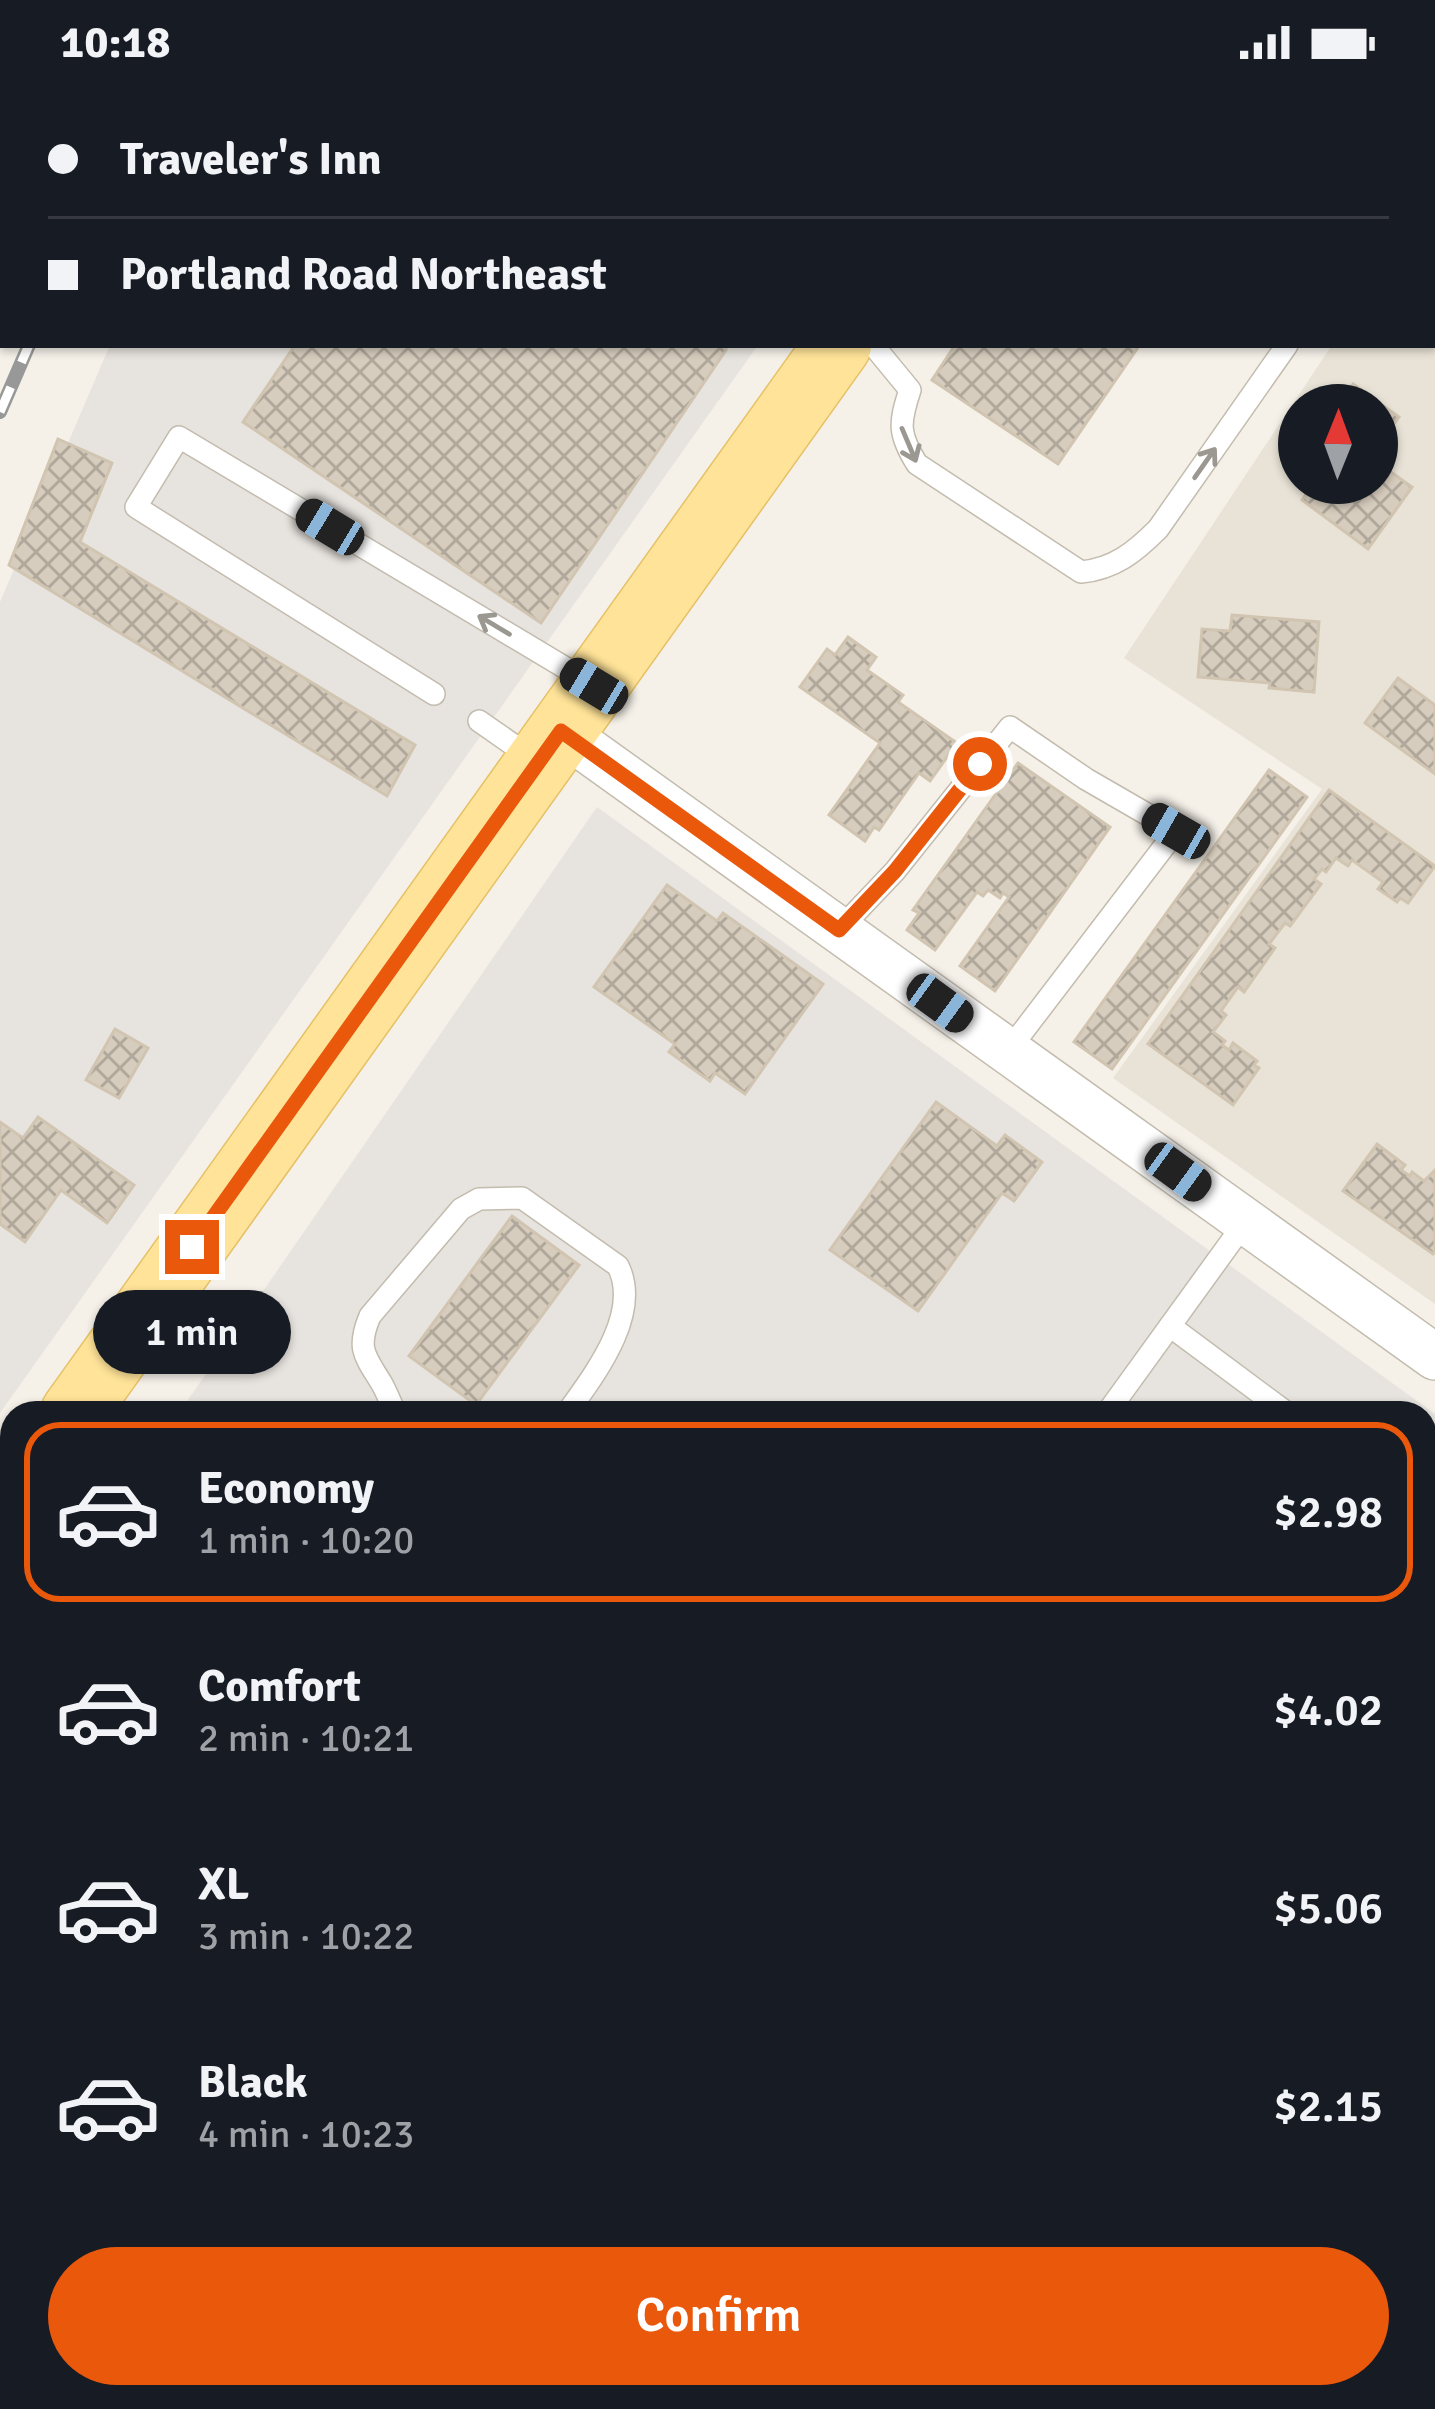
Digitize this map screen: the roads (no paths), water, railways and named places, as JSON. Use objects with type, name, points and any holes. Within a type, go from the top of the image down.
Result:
[{"type":"main road","points":[[83,1401],[836,348]]},
{"type":"street","points":[[565,727],[839,930],[1435,1357]]},
{"type":"lane","points":[[875,348],[910,390],[900,419],[904,443],[917,464],[1081,572],[1100,570],[1134,553],[1158,529],[1284,348]]},
{"type":"lane","points":[[434,694],[136,507],[179,437],[565,727]]},
{"type":"lane","points":[[479,721],[565,727]]},
{"type":"lane","points":[[839,930],[895,871],[1010,728],[1085,779],[1176,831],[1008,1051]]},
{"type":"lane","points":[[390,1401],[366,1363],[363,1333],[370,1316],[461,1209],[479,1198],[501,1196],[522,1198],[618,1266],[625,1281],[623,1311],[603,1362],[575,1401]]},
{"type":"lane","points":[[1116,1401],[1246,1221]]},
{"type":"lane","points":[[1170,1326],[1271,1401]]},
{"type":"railway","points":[[0,412],[28,348]]}]
